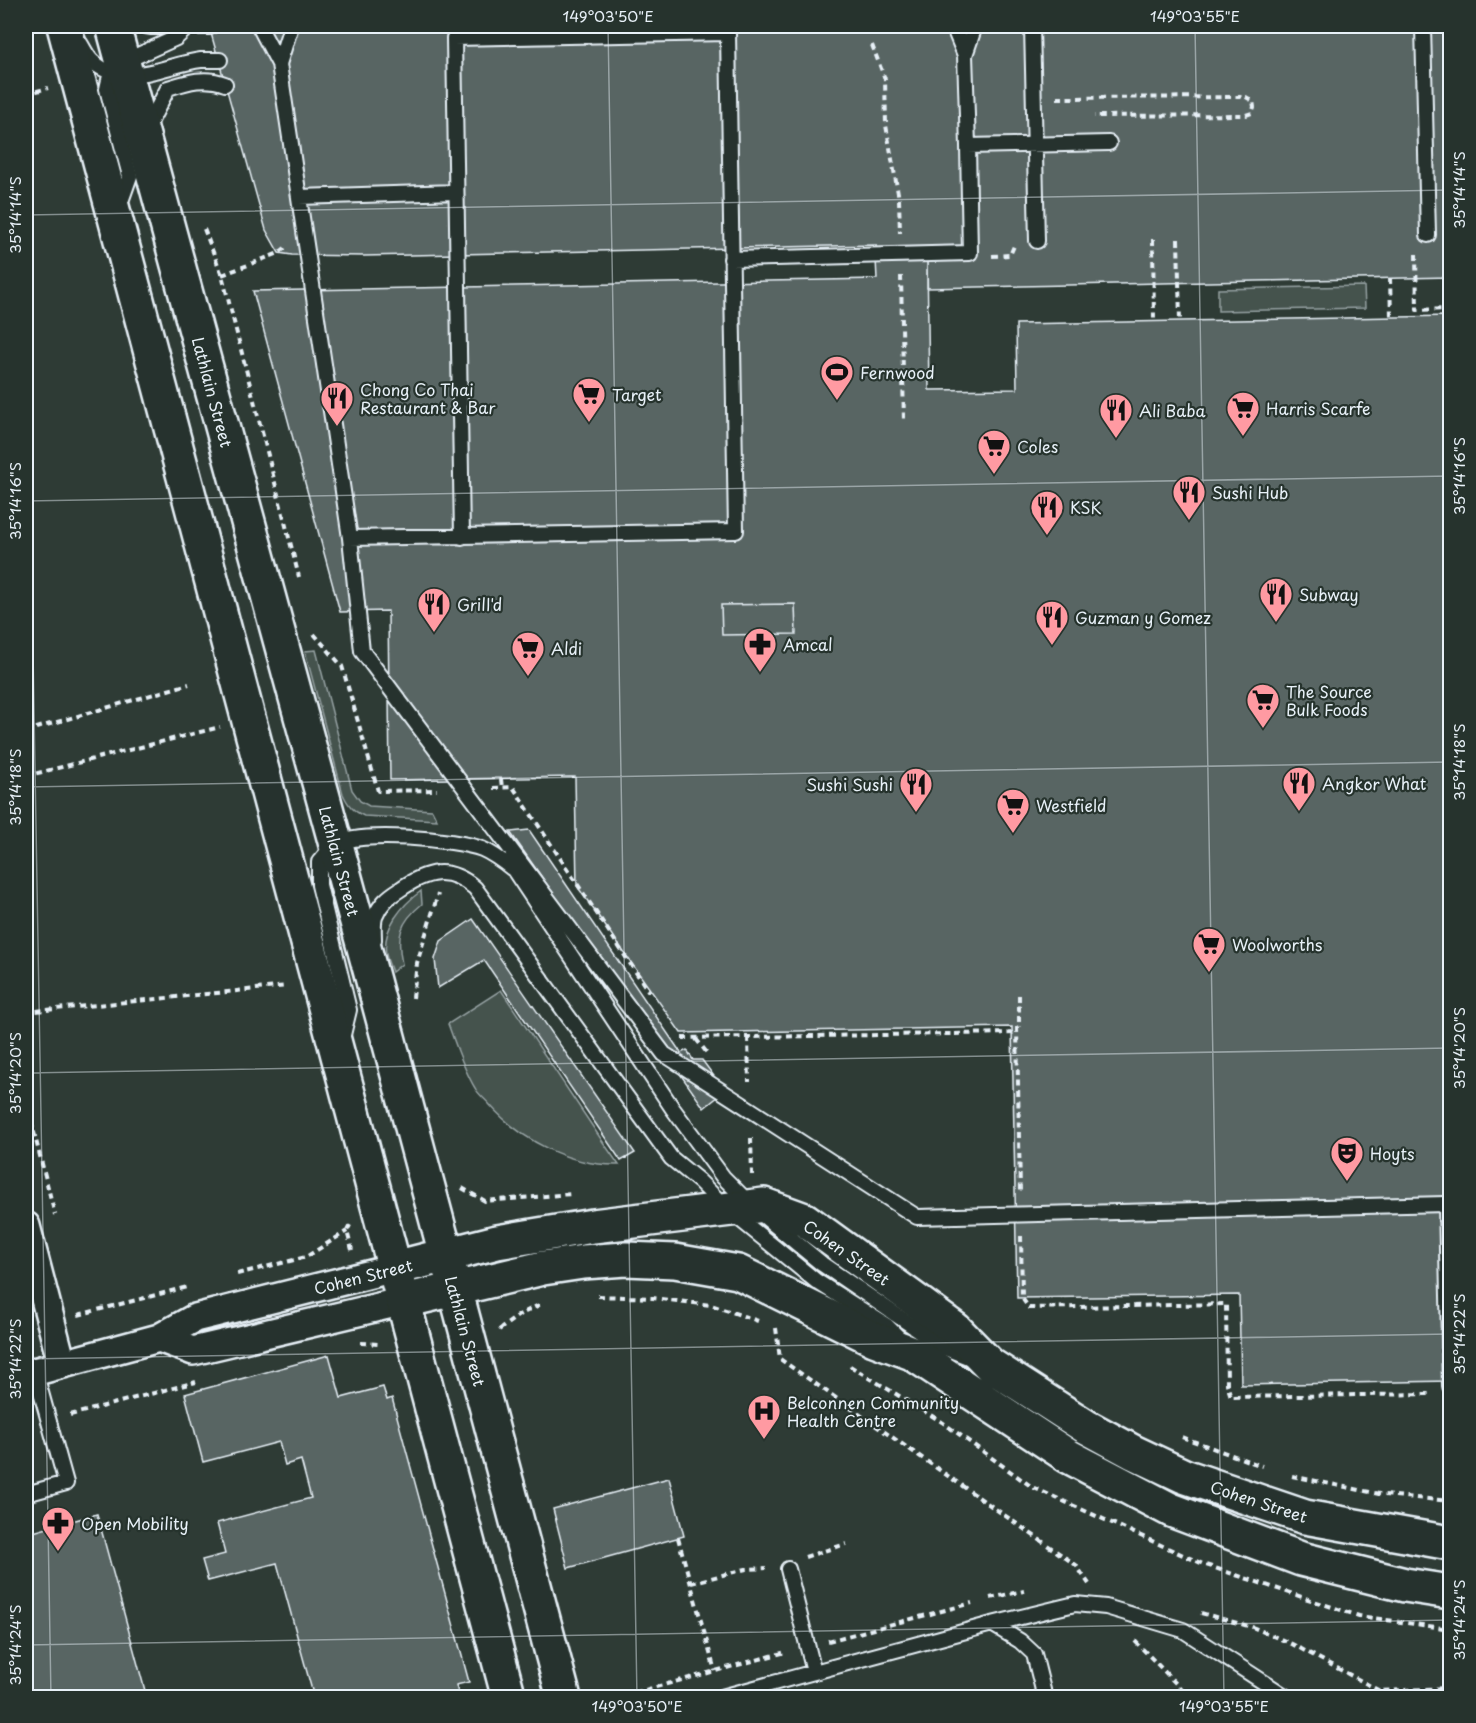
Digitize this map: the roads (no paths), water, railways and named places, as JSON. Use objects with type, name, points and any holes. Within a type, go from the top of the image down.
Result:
[{"type":"street","points":[[66,26],[115,218],[509,1698]]},
{"type":"street","name":"Lathlain Street","points":[[113,26],[120,69],[143,135],[372,977],[564,1698]]},
{"type":"street","name":"Cohen Street","points":[[30,1372],[159,1338],[195,1318],[497,1242],[592,1226],[748,1192],[764,1204],[805,1220],[955,1329],[990,1365],[1085,1426],[1133,1452],[1184,1476],[1305,1517],[1450,1543]]},
{"type":"street","points":[[26,1226],[62,1364]]},
{"type":"street","name":"Cohen Street","points":[[159,1338],[193,1352],[543,1268],[584,1262],[626,1259],[675,1261],[738,1272],[874,1339],[912,1353],[1068,1456],[1171,1510],[1301,1559],[1405,1585],[1450,1592]]},
{"type":"lane","points":[[66,26],[93,62],[120,69],[154,72],[200,60],[220,60]]},
{"type":"lane","points":[[146,26],[210,27]]},
{"type":"lane","points":[[115,218],[130,176],[107,89],[120,69],[176,38],[189,26]]},
{"type":"lane","points":[[260,26],[279,64],[350,538],[362,651],[664,1054],[917,1217],[1446,1204],[1445,1390]]},
{"type":"lane","points":[[279,64],[291,26]]},
{"type":"lane","points":[[731,258],[970,253],[965,55],[953,26]]},
{"type":"lane","points":[[965,55],[975,26]]},
{"type":"lane","points":[[1032,26],[1037,241]]},
{"type":"lane","points":[[1423,26],[1428,235]]},
{"type":"lane","points":[[350,538],[462,537],[736,531],[728,33],[454,38],[462,537]]},
{"type":"lane","points":[[143,135],[168,88],[207,80],[225,84]]},
{"type":"lane","points":[[968,146],[1109,143]]},
{"type":"lane","points":[[299,197],[456,192]]},
{"type":"lane","points":[[338,1056],[349,1010],[319,885],[319,862],[336,844],[372,836],[454,841],[482,849],[509,866],[520,880],[673,1109],[723,1178],[748,1192],[816,1281],[887,1326],[912,1353]]},
{"type":"lane","points":[[372,977],[375,918],[385,900],[417,878],[426,875],[444,873],[468,882],[475,888],[671,1158],[699,1181],[748,1192]]},
{"type":"lane","points":[[26,1494],[66,1483],[49,1421],[30,1372]]},
{"type":"lane","points":[[788,1569],[814,1672]]},
{"type":"lane","points":[[718,1698],[992,1624],[1076,1604],[1106,1607],[1183,1630],[1288,1698]]},
{"type":"lane","points":[[992,1624],[1020,1641],[1034,1654],[1046,1698]]},
{"type":"place","name":"Fernwood","points":[[837,401]]},
{"type":"place","name":"Target","points":[[589,423]]},
{"type":"place","name":"Chong Co Thai Restaurant & Bar","points":[[337,427]]},
{"type":"place","name":"Harris Scarfe","points":[[1243,437]]},
{"type":"place","name":"Ali Baba","points":[[1116,439]]},
{"type":"place","name":"Coles","points":[[994,475]]},
{"type":"place","name":"Sushi Hub","points":[[1189,521]]},
{"type":"place","name":"KSK","points":[[1047,536]]},
{"type":"place","name":"Subway","points":[[1276,623]]},
{"type":"place","name":"Grill'd","points":[[434,633]]},
{"type":"place","name":"Guzman y Gomez","points":[[1052,646]]},
{"type":"place","name":"Amcal","points":[[760,673]]},
{"type":"place","name":"Aldi","points":[[528,677]]},
{"type":"place","name":"The Source Bulk Foods","points":[[1263,729]]},
{"type":"place","name":"Angkor What","points":[[1299,812]]},
{"type":"place","name":"Sushi Sushi","points":[[916,813]]},
{"type":"place","name":"Westfield","points":[[1013,834]]},
{"type":"place","name":"Woolworths","points":[[1209,973]]},
{"type":"place","name":"Hoyts","points":[[1347,1182]]},
{"type":"place","name":"Belconnen Community Health Centre","points":[[764,1440]]},
{"type":"place","name":"Open Mobility","points":[[58,1552]]}]
